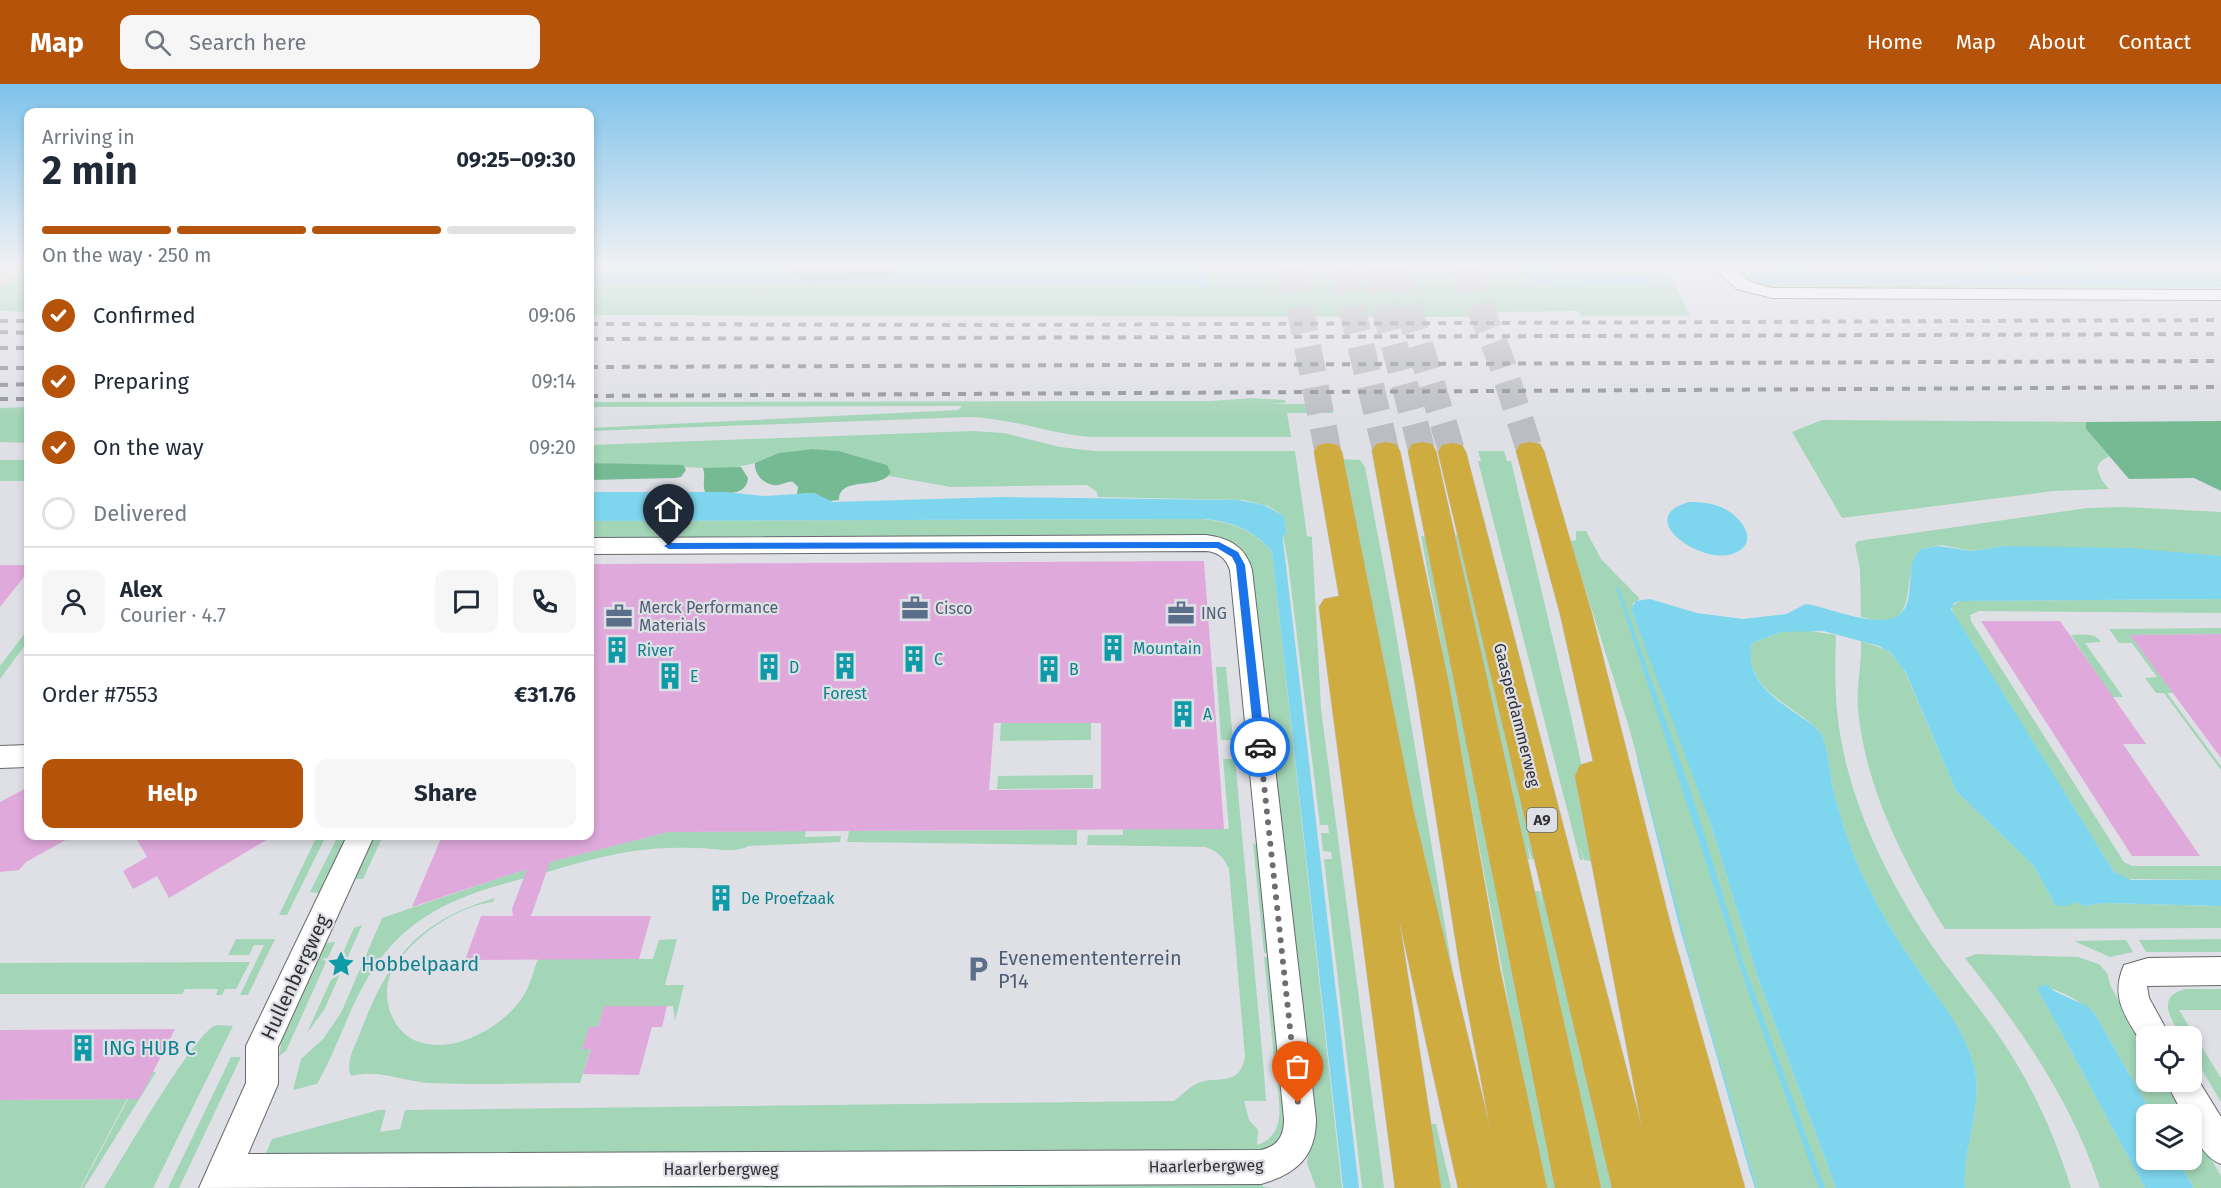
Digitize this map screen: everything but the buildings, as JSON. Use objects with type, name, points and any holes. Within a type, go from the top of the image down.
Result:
[{"type":"highway","points":[[1677,1188],[1522,451],[1576,614],[1682,1049],[1722,1188]]},
{"type":"highway","points":[[1418,1188],[1325,533],[1319,452],[1395,813],[1481,1188]]},
{"type":"highway","points":[[1420,452],[1430,674],[1480,969],[1524,1188]]},
{"type":"highway","name":"A9","points":[[1420,452],[1578,1188]]},
{"type":"highway","name":"Gaasperdammerweg","points":[[1420,452],[1635,1188]]},
{"type":"street","name":"Haarlerbergweg","points":[[220,1180],[1261,1167],[1281,1161],[1295,1149],[1300,1133],[1300,1119],[1240,561],[1233,552],[1219,545],[1206,543],[594,546]]},
{"type":"street","points":[[0,757],[24,756]]},
{"type":"street","name":"Hullenbergweg","points":[[220,1180],[262,1084],[262,1046],[358,840]]},
{"type":"street","points":[[2149,1026],[2135,1000],[2132,986],[2133,978],[2138,972],[2221,971]]},
{"type":"street","points":[[2188,1092],[2221,1148]]},
{"type":"green space","points":[[1252,398],[1285,400],[1286,403],[1268,404],[1331,404],[1333,413],[1287,413],[1291,437],[1091,437],[1000,420],[969,417],[594,431],[594,428],[958,410],[962,406],[594,407],[594,402],[1211,401]]},
{"type":"green space","points":[[24,407],[24,443],[0,442],[0,408]]},
{"type":"green space","points":[[1822,420],[2086,422],[2086,429],[2109,456],[2100,462],[2097,468],[2101,479],[2109,489],[2053,491],[1842,518],[1792,432]]},
{"type":"green space","points":[[2221,421],[2221,491],[2194,478],[2129,479],[2086,429],[2086,422]]},
{"type":"green space","points":[[972,431],[1004,433],[1060,447],[1094,451],[1295,451],[1307,536],[1312,537],[1321,709],[1384,1188],[1362,1188],[1324,859],[1332,859],[1331,852],[1323,851],[1321,833],[1329,833],[1328,825],[1320,825],[1283,535],[1287,533],[1284,516],[1268,506],[1243,500],[1098,497],[1097,492],[1087,485],[951,487],[889,476],[891,472],[887,465],[839,451],[811,449],[780,453],[755,463],[728,469],[594,463],[594,445]]},
{"type":"green space","points":[[812,449],[839,451],[887,465],[891,472],[879,481],[846,488],[841,492],[839,500],[829,501],[814,493],[797,494],[798,487],[793,482],[769,484],[756,472],[755,463],[779,453]]},
{"type":"green space","points":[[1478,451],[1504,451],[1507,461],[1511,461],[1571,716],[1586,787],[1597,862],[1584,860],[1579,844],[1583,860],[1580,860],[1478,461],[1481,461]]},
{"type":"green space","points":[[1338,459],[1360,460],[1365,467],[1392,610],[1469,1069]]},
{"type":"green space","points":[[0,460],[24,460],[24,481],[0,481]]},
{"type":"green space","points":[[594,463],[683,465],[686,470],[681,477],[594,480]]},
{"type":"green space","points":[[741,467],[748,478],[743,489],[731,493],[705,492],[703,468]]},
{"type":"green space","points":[[2126,507],[2221,512],[2221,556],[2006,546],[1972,551],[1941,545],[1921,549],[1914,561],[1906,601],[1902,611],[1895,618],[1882,620],[1861,617],[1860,569],[1855,544],[1858,541],[2087,508]]},
{"type":"green space","points":[[1201,519],[1240,528],[1265,544],[1272,552],[1342,1188],[1316,1188],[1307,1163],[1309,1149],[1250,566],[1208,537],[594,540],[594,521]]},
{"type":"green space","points":[[1576,531],[1586,531],[1601,559],[1640,599],[1633,603],[1632,612],[1664,693],[1711,825],[1758,978],[1836,1188],[1757,1188],[1692,966],[1629,727],[1570,541],[1576,540]]},
{"type":"green space","points":[[1455,535],[1459,535],[1535,859],[1532,860],[1527,843],[1530,859],[1518,859]]},
{"type":"green space","points":[[1421,536],[1427,536],[1444,617],[1557,1188],[1546,1188],[1517,1049]]},
{"type":"green space","points":[[2221,599],[2221,613],[1979,611],[1970,615],[1971,621],[2124,862],[2132,866],[2221,866],[2221,880],[2126,879],[2114,872],[1954,615],[1951,606],[1960,601]]},
{"type":"green space","points":[[2221,628],[2221,634],[2130,635],[2173,693],[2167,693],[2221,766],[2221,770],[2164,693],[2156,693],[2145,678],[2157,677],[2132,643],[2119,643],[2109,629]]},
{"type":"green space","points":[[1803,630],[1836,635],[1837,711],[1846,765],[1863,817],[1886,868],[1922,930],[1997,1033],[2020,1070],[2049,1127],[2071,1188],[1965,1188],[1965,1173],[1976,1097],[1974,1066],[1969,1051],[1948,1011],[1893,932],[1860,870],[1838,808],[1822,734],[1774,696],[1755,674],[1751,660],[1752,643],[1781,632]]},
{"type":"green space","points":[[24,634],[24,646],[0,679],[0,666]]},
{"type":"green space","points":[[2071,635],[2091,635],[2101,642],[2085,643],[2123,697],[2112,697]]},
{"type":"green space","points":[[1861,641],[1887,650],[1902,665],[1956,791],[2034,866],[2055,905],[2074,901],[2084,906],[2103,903],[2221,906],[2221,928],[1945,929],[1901,851],[1869,767],[1858,709]]},
{"type":"green space","points":[[1216,667],[1226,667],[1233,740],[1221,740]]},
{"type":"green space","points":[[1001,720],[1091,720],[1091,740],[1000,741]]},
{"type":"green space","points":[[1223,759],[1235,759],[1264,1073],[1266,1101],[1244,1101],[1249,1120],[1258,1130],[1257,1145],[1274,1133],[1278,1124],[1276,1073],[1283,1073],[1285,1136],[1265,1152],[264,1158],[272,1139],[379,1110],[386,1110],[380,1132],[400,1129],[405,1110],[1174,1101],[1198,1083],[1233,1077],[1242,1067],[1245,1057],[1229,869],[1225,861],[1217,853],[1205,847],[1087,845],[1088,835],[1123,835],[1123,829],[1229,829]]},
{"type":"green space","points":[[1093,775],[1093,788],[997,789],[998,776]]},
{"type":"green space","points":[[1077,830],[1077,845],[847,842],[849,831]]},
{"type":"green space","points":[[806,831],[805,837],[841,836],[840,842],[749,846],[730,850],[657,848],[633,851],[586,861],[515,881],[446,905],[406,931],[388,949],[364,984],[317,1084],[293,1090],[301,1059],[323,1039],[341,1013],[382,918],[538,865],[668,832]]},
{"type":"green space","points":[[315,840],[324,840],[287,915],[279,915]]},
{"type":"green space","points":[[336,840],[345,840],[320,893],[310,892]]},
{"type":"green space","points":[[373,840],[381,840],[363,879],[355,879]]},
{"type":"green space","points":[[1253,844],[1260,844],[1271,953],[1264,953]]},
{"type":"green space","points":[[1539,891],[1543,910],[1540,891],[1543,891],[1615,1188],[1589,1188],[1526,892]]},
{"type":"green space","points":[[495,898],[493,902],[464,910],[436,926],[400,958],[388,983],[388,1003],[395,1023],[410,1037],[433,1045],[448,1044],[463,1041],[490,1028],[503,1019],[525,994],[538,959],[653,959],[659,940],[677,939],[665,985],[684,985],[675,1021],[673,1006],[604,1007],[580,1083],[428,1083],[371,1074],[351,1076],[349,1065],[353,1049],[371,1007],[382,984],[395,964],[409,946],[425,931],[445,919],[468,908]]},
{"type":"green space","points":[[362,925],[324,1010],[307,1033],[354,928]]},
{"type":"green space","points":[[236,939],[275,939],[248,995],[240,995],[264,945],[254,945],[249,955],[228,955]]},
{"type":"green space","points":[[2221,939],[2221,952],[2146,952],[2139,940]]},
{"type":"green space","points":[[2126,940],[2133,952],[2110,957],[2074,941]]},
{"type":"green space","points":[[335,942],[286,1051],[279,1056],[282,1038],[326,943]]},
{"type":"green space","points":[[1976,954],[2078,957],[2099,964],[2107,973],[2111,987],[2136,1031],[2136,1086],[2095,1014],[2076,1000],[2059,992],[2037,988],[2145,1188],[2100,1188],[2075,1125],[2043,1067],[2006,1012],[1965,958]]},
{"type":"green space","points":[[1264,957],[1271,957],[1282,1068],[1275,1068]]},
{"type":"green space","points":[[250,962],[236,989],[225,989],[222,995],[216,995],[218,989],[185,989],[182,994],[0,994],[0,963]]},
{"type":"green space","points":[[2186,989],[2221,989],[2221,1010],[2179,1010],[2189,1026],[2175,1026],[2170,1016],[2168,1002],[2176,992]]},
{"type":"green space","points":[[216,1025],[233,1026],[153,1188],[104,1188],[175,1073],[205,1033]]},
{"type":"green space","points":[[2202,1047],[2221,1078],[2221,1102],[2202,1070]]},
{"type":"green space","points":[[231,1057],[241,1057],[179,1188],[168,1188]]},
{"type":"green space","points":[[143,1072],[156,1072],[84,1188],[81,1188],[128,1099],[139,1099]]},
{"type":"green space","points":[[2139,1092],[2172,1092],[2179,1104],[2146,1104]]},
{"type":"green space","points":[[127,1099],[80,1188],[0,1188],[0,1100]]},
{"type":"green space","points":[[1429,1124],[1436,1124],[1451,1188],[1439,1188]]},
{"type":"green space","points":[[2202,1143],[2221,1176],[2221,1188],[2194,1188],[2183,1170],[2202,1170]]},
{"type":"green space","points":[[1262,1180],[1263,1187],[1274,1188],[251,1188],[252,1185]]},
{"type":"water","points":[[594,492],[725,492],[765,496],[814,493],[833,502],[1001,497],[1238,500],[1264,505],[1284,516],[1287,534],[1283,535],[1283,540],[1359,1188],[1343,1188],[1272,552],[1258,538],[1241,528],[1222,521],[1201,519],[594,521]]},
{"type":"water","points":[[1689,502],[1712,504],[1733,514],[1747,533],[1744,546],[1728,555],[1715,555],[1687,545],[1669,527],[1668,517],[1674,509]]},
{"type":"water","points":[[1938,546],[1972,551],[2006,546],[2130,548],[2221,556],[2221,599],[1960,601],[1954,603],[1951,609],[2114,872],[2131,880],[2221,880],[2221,906],[2103,903],[2084,906],[2075,902],[2067,906],[2055,905],[2034,866],[1956,791],[1905,671],[1890,652],[1879,646],[1823,631],[1781,632],[1752,643],[1751,658],[1760,682],[1779,701],[1822,734],[1838,808],[1860,870],[1893,932],[1956,1024],[1974,1066],[1975,1112],[1967,1157],[1965,1188],[1836,1188],[1758,978],[1711,825],[1631,609],[1636,601],[1650,599],[1697,613],[1743,619],[1786,614],[1806,604],[1860,618],[1888,619],[1899,615],[1906,606],[1911,568],[1915,556],[1921,549]]},
{"type":"water","points":[[1616,587],[1619,588],[1693,798],[1744,965],[1825,1188],[1819,1188],[1750,997]]},
{"type":"water","points":[[1637,759],[1692,966],[1757,1188],[1755,1188],[1749,1169],[1679,925]]},
{"type":"water","points":[[2046,984],[2054,991],[2087,1006],[2095,1014],[2136,1086],[2136,1092],[2139,1092],[2146,1104],[2136,1104],[2136,1170],[2183,1170],[2194,1188],[2145,1188],[2037,988]]},
{"type":"tunnel","points":[[1302,318],[1328,452]]},
{"type":"tunnel","points":[[1354,318],[1386,451]]},
{"type":"tunnel","points":[[1387,318],[1422,451]]},
{"type":"tunnel","points":[[1412,318],[1452,452]]},
{"type":"tunnel","points":[[1484,318],[1501,361],[1530,451]]},
{"type":"railway","points":[[594,324],[987,325],[2221,320]]},
{"type":"railway","points":[[0,321],[24,321]]},
{"type":"railway","points":[[0,332],[24,333]]},
{"type":"railway","points":[[594,339],[2221,334]]},
{"type":"railway","points":[[0,348],[24,348]]},
{"type":"railway","points":[[594,367],[2221,361]]},
{"type":"railway","points":[[0,368],[24,368]]},
{"type":"railway","points":[[0,385],[24,384]]},
{"type":"railway","points":[[594,396],[2221,387]]},
{"type":"railway","points":[[0,399],[24,399]]},
{"type":"way so far","points":[[1260,747],[1298,1103]]},
{"type":"place","name":"Cisco","points":[[915,608]]},
{"type":"place","name":"ING","points":[[1181,613]]},
{"type":"place","name":"Merck Performance Materials","points":[[619,616]]},
{"type":"place","name":"Mountain","points":[[1113,648]]},
{"type":"place","name":"River","points":[[617,650]]},
{"type":"place","name":"C","points":[[914,659]]},
{"type":"place","name":"Forest","points":[[845,666]]},
{"type":"place","name":"D","points":[[769,667]]},
{"type":"place","name":"B","points":[[1049,669]]},
{"type":"place","name":"E","points":[[670,676]]},
{"type":"place","name":"A","points":[[1183,714]]},
{"type":"place","name":"De Proefzaak","points":[[721,898]]},
{"type":"place","name":"Hobbelpaard","points":[[341,964]]},
{"type":"place","name":"Evenemententerrein P14","points":[[978,969]]},
{"type":"place","name":"ING HUB C","points":[[83,1048]]},
{"type":"route","points":[[669,546],[1188,543],[1219,545],[1235,554],[1240,565],[1260,747]]}]
